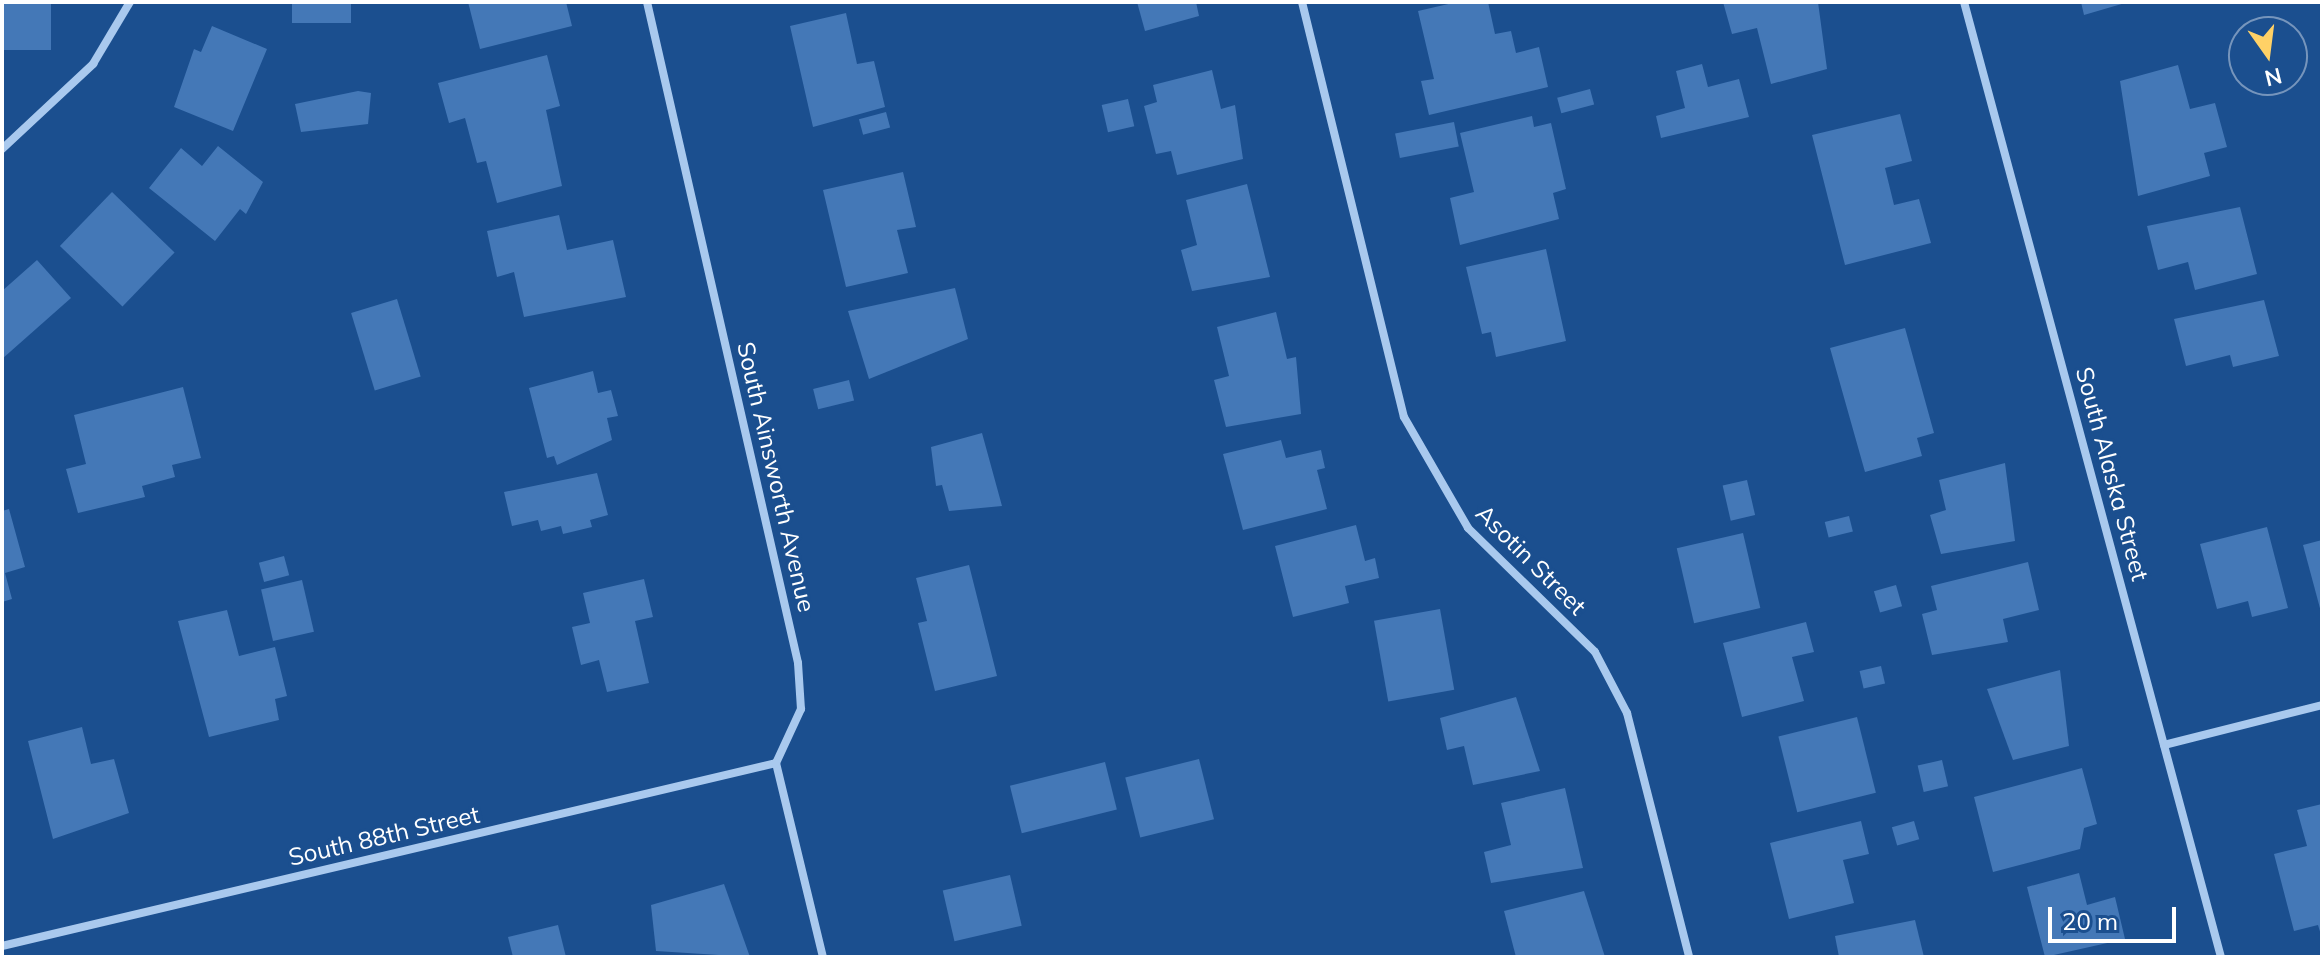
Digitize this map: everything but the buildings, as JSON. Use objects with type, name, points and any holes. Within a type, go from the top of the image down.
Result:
[{"type":"street","points":[[2,149],[93,64],[130,2]]},
{"type":"street","name":"South Ainsworth Avenue","points":[[647,2],[798,663],[801,709],[776,763]]},
{"type":"street","name":"Asotin Street","points":[[1302,2],[1404,417],[1468,528],[1595,652],[1627,713],[1689,957]]},
{"type":"street","name":"South Alaska Street","points":[[1964,2],[2221,957]]},
{"type":"street","points":[[2164,745],[2322,705]]},
{"type":"street","points":[[776,763],[823,957]]},
{"type":"street","name":"South 88th Street","points":[[2,946],[776,763]]}]
